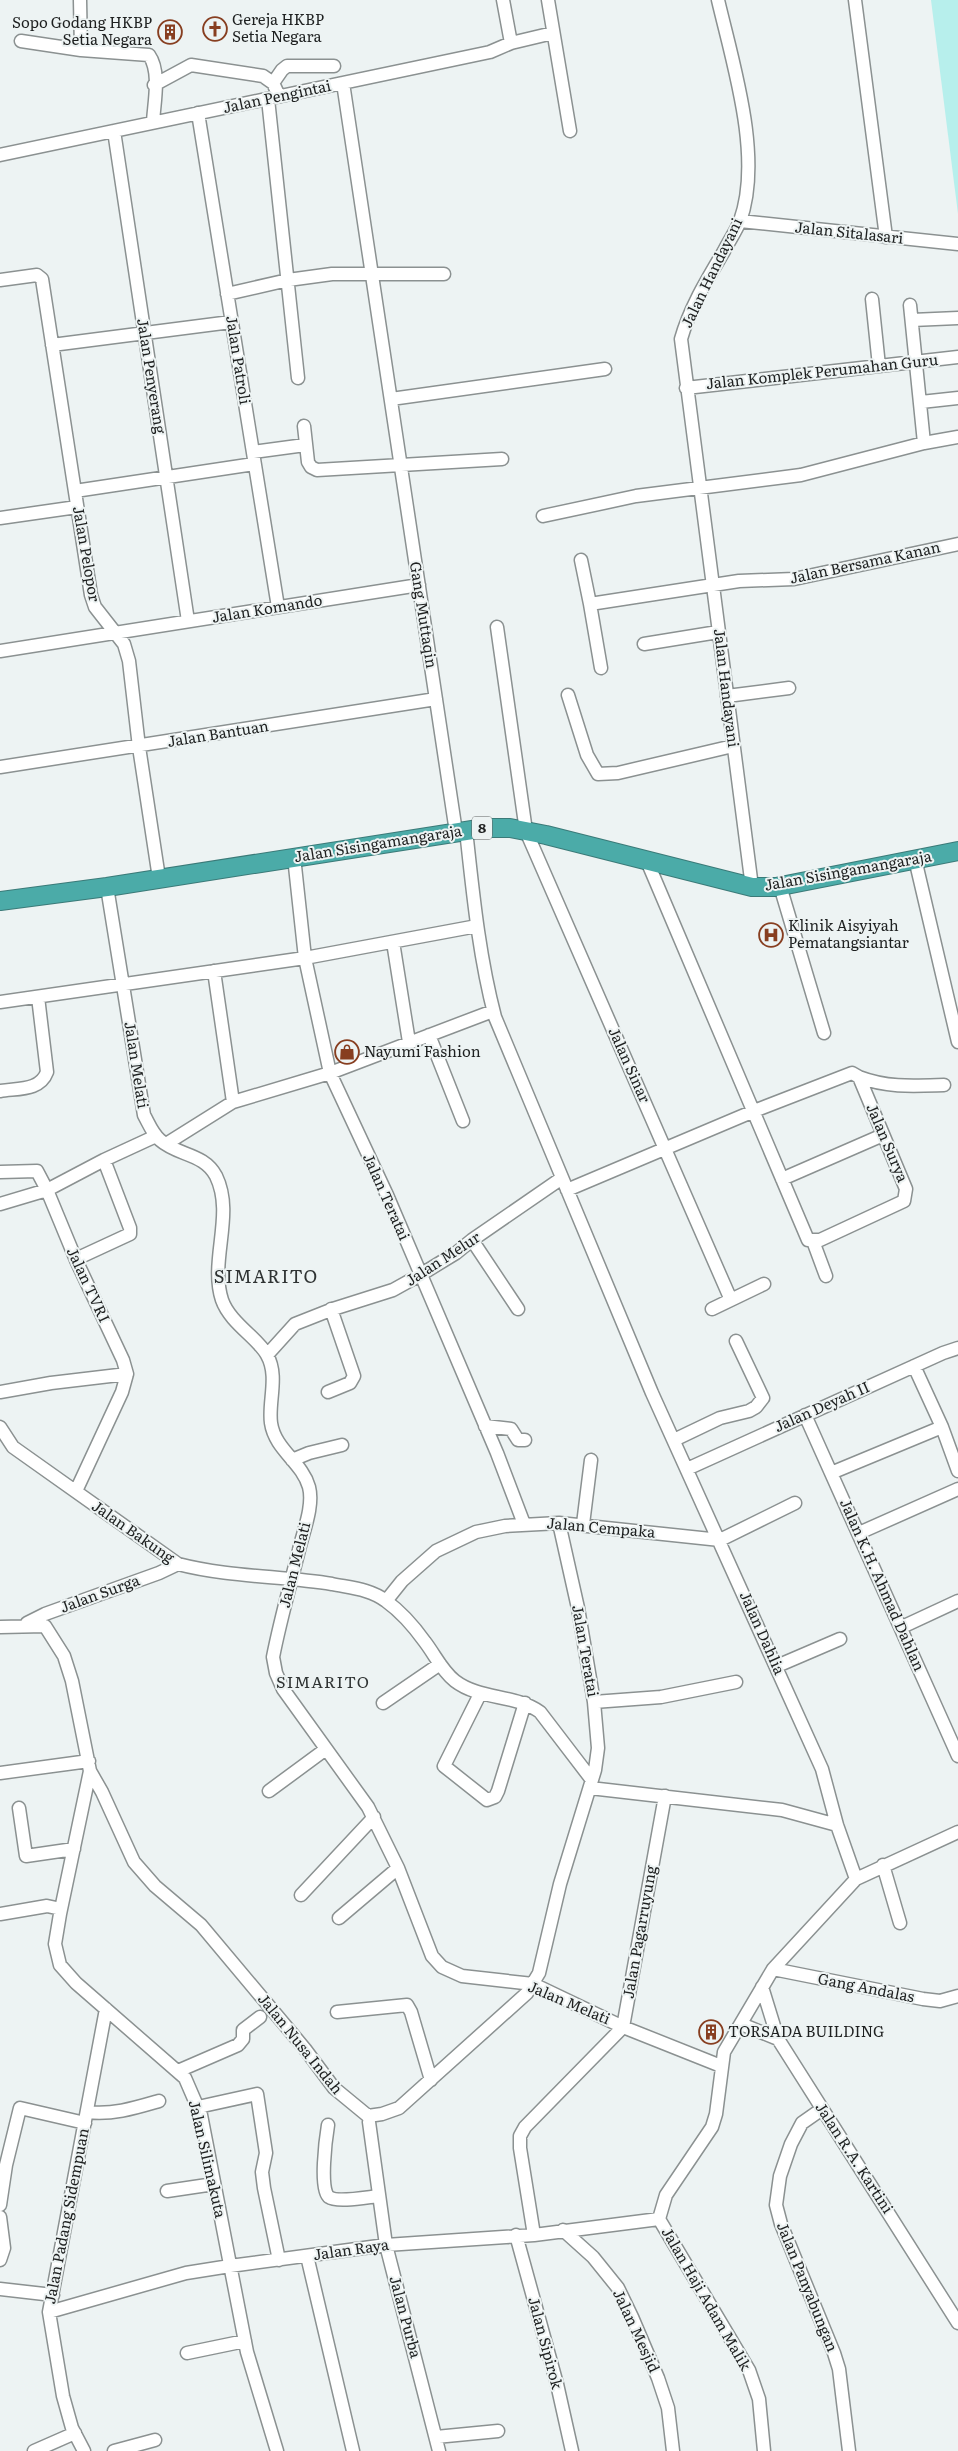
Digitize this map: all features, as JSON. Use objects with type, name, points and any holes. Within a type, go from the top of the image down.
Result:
[{"type":"highway","name":"Jalan Sisingamangaraja","points":[[0,901],[107,887],[484,828],[526,831],[752,887],[780,886],[958,851]]},
{"type":"street","points":[[80,0],[81,50]]},
{"type":"street","points":[[503,0],[511,43]]},
{"type":"street","points":[[548,0],[570,131]]},
{"type":"street","name":"Jalan Handayani","points":[[718,0],[737,82],[749,158],[748,188],[740,221],[688,316],[681,340],[752,887]]},
{"type":"street","points":[[855,0],[886,237]]},
{"type":"street","name":"Jalan Pengintai","points":[[0,155],[490,52],[511,43],[553,33]]},
{"type":"street","points":[[21,41],[81,50],[150,55],[153,61],[153,122]]},
{"type":"street","points":[[154,85],[191,65],[263,76],[273,83]]},
{"type":"street","points":[[298,378],[288,280],[273,83],[287,66],[334,66]]},
{"type":"street","name":"Gang Muttaqin","points":[[343,83],[436,698],[461,831],[485,978],[493,1011],[564,1184]]},
{"type":"street","name":"Jalan Patroli","points":[[198,113],[278,607]]},
{"type":"street","name":"Jalan Penyerang","points":[[114,131],[188,621]]},
{"type":"street","name":"Jalan Sitalasari","points":[[740,221],[958,244]]},
{"type":"street","name":"Jalan Pelopor","points":[[0,280],[37,274],[42,279],[91,595],[95,607],[124,644],[129,660],[139,747],[159,878]]},
{"type":"street","points":[[227,294],[288,280],[332,274],[444,274]]},
{"type":"street","points":[[872,299],[880,366]]},
{"type":"street","points":[[910,305],[924,442]]},
{"type":"street","points":[[912,320],[958,318]]},
{"type":"street","points":[[52,345],[231,322]]},
{"type":"street","name":"Jalan Komplek Perumahan Guru","points":[[686,388],[958,357]]},
{"type":"street","points":[[391,398],[605,369]]},
{"type":"street","points":[[921,402],[958,398]]},
{"type":"street","points":[[304,426],[308,462],[311,468],[318,470],[502,460]]},
{"type":"street","points":[[543,516],[636,496],[801,475],[924,442],[958,437]]},
{"type":"street","points":[[75,491],[166,478],[306,445]]},
{"type":"street","points":[[0,518],[77,507]]},
{"type":"street","name":"Jalan Bersama Kanan","points":[[590,604],[738,581],[794,579],[958,544]]},
{"type":"street","points":[[581,560],[601,668]]},
{"type":"street","name":"Jalan Komando","points":[[116,633],[419,585]]},
{"type":"street","name":"Jalan Sinar","points":[[498,627],[526,831],[731,1300]]},
{"type":"street","points":[[644,644],[718,632]]},
{"type":"street","points":[[0,651],[116,633]]},
{"type":"street","points":[[727,696],[789,688]]},
{"type":"street","points":[[568,695],[587,755],[598,774],[618,773],[733,746]]},
{"type":"street","name":"Jalan Bantuan","points":[[0,767],[139,747],[436,698]]},
{"type":"street","name":"Jalan Teratai","points":[[294,857],[305,958],[330,1073],[386,1195],[485,1426],[524,1524]]},
{"type":"street","points":[[915,859],[958,1042]]},
{"type":"street","points":[[647,861],[808,1240],[813,1241],[826,1276]]},
{"type":"street","points":[[780,886],[824,1033]]},
{"type":"street","name":"Jalan Melati","points":[[107,887],[144,1115],[161,1140]]},
{"type":"street","points":[[0,1002],[305,958],[477,926]]},
{"type":"street","points":[[392,942],[409,1042]]},
{"type":"street","points":[[214,971],[233,1102]]},
{"type":"street","points":[[0,1091],[35,1086],[45,1078],[47,1072],[38,997]]},
{"type":"street","points":[[0,1204],[47,1190],[104,1160],[161,1140],[233,1102],[330,1073],[493,1011]]},
{"type":"street","points":[[429,1034],[463,1121]]},
{"type":"street","points":[[754,1111],[852,1073],[877,1084],[896,1087],[944,1085]]},
{"type":"street","name":"Jalan Surya","points":[[813,1241],[904,1201],[906,1190],[859,1077]]},
{"type":"street","name":"Jalan Melur","points":[[267,1355],[295,1324],[331,1309],[393,1290],[456,1253],[472,1240],[564,1184],[665,1148],[754,1111]]},
{"type":"street","points":[[782,1179],[883,1135]]},
{"type":"street","points":[[161,1140],[199,1158],[209,1165],[216,1178],[223,1202],[219,1259],[222,1300],[245,1332],[267,1355]]},
{"type":"street","points":[[76,1259],[130,1234],[130,1228],[104,1160]]},
{"type":"street","name":"Jalan TVRI","points":[[0,1172],[37,1171],[123,1360],[127,1374]]},
{"type":"street","name":"Jalan Dahlia","points":[[564,1184],[652,1393],[822,1769],[837,1825],[856,1878]]},
{"type":"street","points":[[472,1240],[518,1310]]},
{"type":"street","points":[[712,1308],[764,1284]]},
{"type":"street","points":[[328,1392],[350,1383],[354,1376],[331,1309]]},
{"type":"street","points":[[674,1440],[720,1418],[749,1411],[756,1407],[763,1398],[736,1341]]},
{"type":"street","name":"Jalan Deyah II","points":[[687,1469],[914,1366],[958,1348]]},
{"type":"street","name":"Jalan Melati","points":[[267,1355],[273,1387],[271,1422],[275,1438],[301,1470],[309,1488],[310,1500],[274,1650],[274,1665],[283,1689],[374,1817],[398,1868],[432,1956],[442,1967],[462,1976],[532,1984],[624,2027],[721,2066]]},
{"type":"street","points":[[914,1366],[942,1427],[958,1470]]},
{"type":"street","points":[[0,1392],[49,1383],[127,1374],[122,1392],[76,1491]]},
{"type":"street","name":"Jalan K.H. Ahmad Dahlan","points":[[805,1415],[902,1627],[958,1756]]},
{"type":"street","points":[[485,1426],[509,1428],[518,1440],[525,1440]]},
{"type":"street","name":"Jalan Bakung","points":[[0,1427],[13,1447],[178,1564],[196,1568],[292,1578],[366,1590],[386,1601],[426,1642],[440,1664],[455,1681],[480,1694],[525,1703]]},
{"type":"street","points":[[832,1473],[942,1427]]},
{"type":"street","points":[[292,1460],[309,1453],[342,1445]]},
{"type":"street","points":[[583,1524],[591,1460]]},
{"type":"street","points":[[859,1533],[958,1489]]},
{"type":"street","points":[[720,1540],[795,1503]]},
{"type":"street","name":"Jalan Teratai","points":[[560,1523],[578,1608],[594,1702],[598,1748],[591,1784]]},
{"type":"street","name":"Jalan Cempaka","points":[[386,1601],[402,1581],[436,1551],[476,1532],[524,1524],[560,1523],[720,1540]]},
{"type":"street","name":"Jalan Surga","points":[[23,1625],[45,1614],[159,1573],[178,1564]]},
{"type":"street","points":[[902,1627],[958,1602]]},
{"type":"street","points":[[0,1627],[45,1626],[64,1656],[80,1712],[90,1766],[0,1772]]},
{"type":"street","points":[[776,1666],[840,1639]]},
{"type":"street","points":[[383,1703],[440,1664]]},
{"type":"street","points":[[594,1702],[654,1698],[736,1682]]},
{"type":"street","points":[[480,1694],[444,1766],[487,1800],[495,1797],[498,1791],[525,1703],[540,1712],[591,1784],[665,1796],[782,1810],[837,1825]]},
{"type":"street","points":[[269,1791],[326,1749]]},
{"type":"street","name":"Jalan Silimakuta","points":[[90,1766],[55,1944],[60,1965],[76,1983],[185,2078],[198,2107],[245,2341],[277,2451]]},
{"type":"street","name":"Jalan Nusa Indah","points":[[90,1766],[134,1862],[155,1886],[201,1925],[231,1958],[334,2088],[368,2116],[382,2114],[399,2108],[503,2017],[527,1993],[539,1972],[560,1884],[591,1784]]},
{"type":"street","name":"Jalan Pagarruyung","points":[[624,2027],[665,1796]]},
{"type":"street","points":[[18,1808],[26,1856],[74,1849]]},
{"type":"street","points":[[301,1896],[374,1817]]},
{"type":"street","points":[[856,1878],[958,1832]]},
{"type":"street","points":[[883,1865],[900,1923]]},
{"type":"street","points":[[339,1918],[398,1868]]},
{"type":"street","name":"Jalan Haji Adam Malik","points":[[764,2451],[758,2399],[748,2370],[659,2219],[666,2195],[712,2127],[716,2114],[724,2052],[773,1969],[856,1878]]},
{"type":"street","points":[[0,1914],[47,1906],[61,1909]]},
{"type":"street","name":"Gang Andalas","points":[[773,1969],[923,1999],[940,2000],[958,1996]]},
{"type":"street","name":"Jalan R.A. Kartini","points":[[762,1987],[778,2040],[957,2318]]},
{"type":"street","points":[[337,2012],[407,2005],[411,2012],[431,2080]]},
{"type":"street","name":"Jalan Padang Sidempuan","points":[[84,2451],[75,2433],[63,2396],[49,2312],[106,2009]]},
{"type":"street","points":[[178,2071],[238,2046],[243,2039],[243,2030],[260,2017]]},
{"type":"street","points":[[741,2024],[778,2040]]},
{"type":"street","points":[[534,2234],[520,2148],[520,2136],[524,2127],[624,2027]]},
{"type":"street","points":[[198,2107],[258,2094],[266,2152],[262,2172],[264,2188],[279,2260]]},
{"type":"street","points":[[0,2205],[6,2165],[20,2108],[86,2118],[135,2109],[159,2101]]},
{"type":"street","name":"Jalan Panyabungan","points":[[822,2109],[802,2123],[791,2144],[780,2176],[776,2205],[781,2224],[839,2369],[849,2451]]},
{"type":"street","name":"Jalan Purba","points":[[369,2122],[386,2245],[439,2451]]},
{"type":"street","points":[[328,2125],[324,2152],[324,2185],[326,2195],[330,2198],[344,2199],[379,2196]]},
{"type":"street","points":[[167,2191],[214,2184]]},
{"type":"street","points":[[0,2217],[4,2248],[0,2260]]},
{"type":"street","name":"Jalan Raya","points":[[49,2312],[186,2273],[230,2266],[386,2245],[534,2234],[659,2219]]},
{"type":"street","name":"Jalan Mesjid","points":[[563,2230],[593,2257],[618,2288],[658,2378],[671,2426],[673,2451]]},
{"type":"street","name":"Jalan Sipirok","points":[[516,2235],[572,2451]]},
{"type":"street","points":[[307,2256],[353,2451]]},
{"type":"street","points":[[0,2289],[53,2295]]},
{"type":"street","points":[[188,2353],[245,2341]]},
{"type":"street","points":[[436,2437],[498,2431]]},
{"type":"street","points":[[34,2451],[75,2433]]},
{"type":"street","points":[[114,2451],[155,2440]]},
{"type":"shaded area","points":[[931,0],[958,0],[958,214]]},
{"type":"place","name":"Gereja HKBP Setia Negara","points":[[215,29]]},
{"type":"place","name":"Sopo Godang HKBP Setia Negara","points":[[170,32]]},
{"type":"place","name":"Klinik Aisyiyah Pematangsiantar","points":[[771,935]]},
{"type":"place","name":"Nayumi Fashion","points":[[347,1052]]},
{"type":"place","name":"TORSADA BUILDING","points":[[711,2032]]},
{"type":"district","name":"SIMARITO","points":[[266,1277]]},
{"type":"district","name":"SIMARITO","points":[[323,1682]]}]
